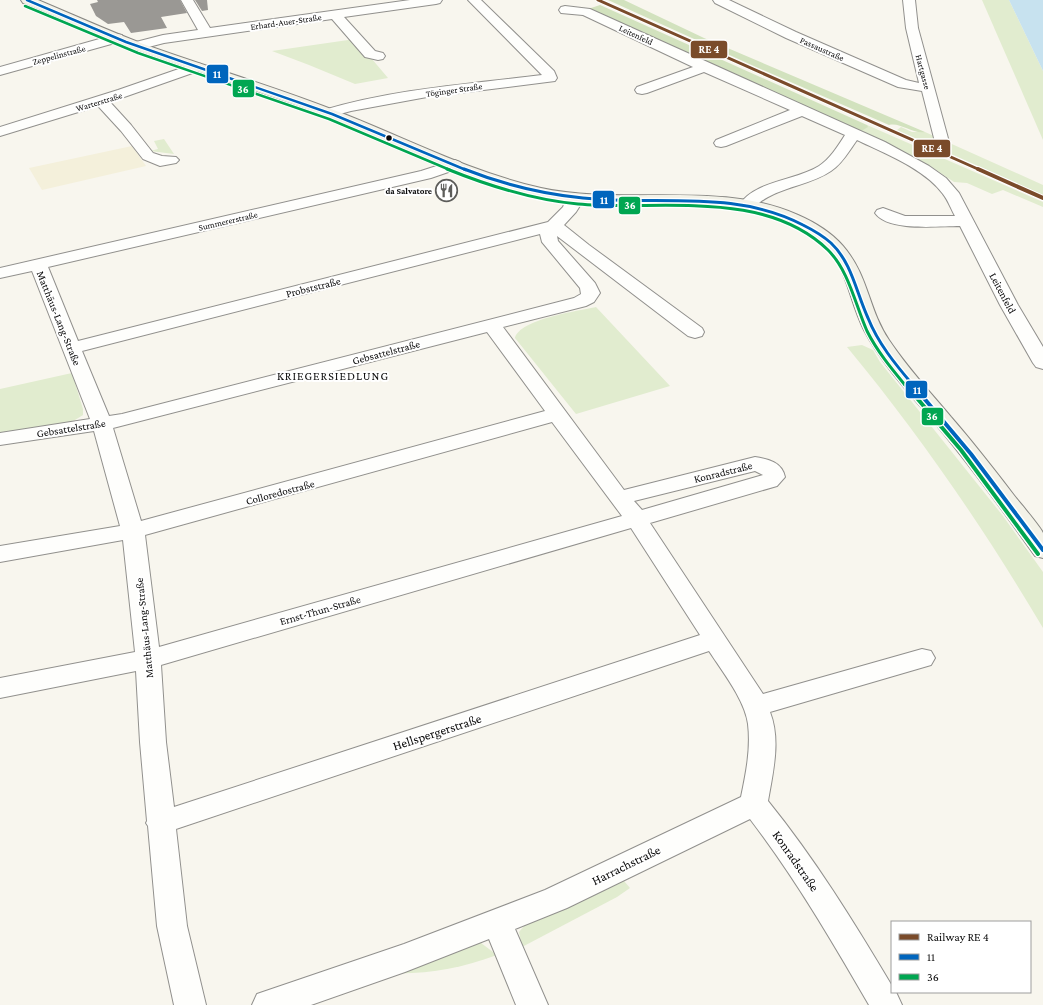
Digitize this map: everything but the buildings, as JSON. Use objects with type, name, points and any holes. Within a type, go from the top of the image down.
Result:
[{"type":"street","points":[[27,0],[137,46],[196,68],[329,113],[455,165],[518,188],[551,195],[612,201],[717,202],[747,205],[790,218],[807,226],[830,242],[838,250],[853,273],[870,324],[887,352],[965,446],[1043,550]]},
{"type":"street","points":[[187,0],[206,33]]},
{"type":"street","points":[[346,0],[357,12]]},
{"type":"street","name":"Erhard-Auer-Straße","points":[[137,46],[206,33],[436,0]]},
{"type":"street","name":"Töginger Straße","points":[[329,113],[349,107],[427,94],[550,78],[549,74],[474,0]]},
{"type":"street","points":[[724,2],[741,0]]},
{"type":"street","name":"Hartgasse","points":[[909,0],[912,28],[942,142]]},
{"type":"street","name":"Passaustraße","points":[[724,2],[791,35],[903,84],[927,88]]},
{"type":"street","name":"Leitenfeld","points":[[566,10],[586,12],[854,134],[904,158],[936,177],[946,185],[1009,305],[1043,363]]},
{"type":"street","points":[[336,15],[370,54],[378,56]]},
{"type":"street","name":"Zeppelinstraße","points":[[0,71],[117,38]]},
{"type":"street","points":[[642,90],[705,67]]},
{"type":"street","name":"Warterstraße","points":[[0,132],[157,83],[196,68]]},
{"type":"street","points":[[101,101],[118,119],[148,156],[160,161],[171,160]]},
{"type":"street","points":[[721,143],[801,111]]},
{"type":"street","points":[[747,205],[752,199],[764,192],[804,178],[826,168],[854,134]]},
{"type":"street","name":"Summererstraße","points":[[0,273],[425,175],[455,165]]},
{"type":"street","points":[[574,198],[574,204],[571,209],[554,225],[583,249],[616,272],[694,332]]},
{"type":"street","points":[[883,213],[905,221],[965,221]]},
{"type":"street","name":"Gebsattelstraße","points":[[0,439],[102,424],[137,416],[580,302],[588,298],[591,293],[589,287],[550,242],[548,234],[554,225]]},
{"type":"street","name":"Probststraße","points":[[71,348],[554,225]]},
{"type":"street","name":"Matthäus-Lang-Straße","points":[[38,265],[102,424],[133,531],[148,659],[160,823],[172,926],[190,1005]]},
{"type":"street","points":[[491,324],[619,498],[636,518],[749,692],[761,723],[762,757],[754,804]]},
{"type":"street","name":"Colloredostraße","points":[[0,554],[133,531],[557,414]]},
{"type":"street","name":"Konradstraße","points":[[619,498],[755,464],[764,464],[774,472],[774,477],[769,481],[636,518]]},
{"type":"street","name":"Ernst-Thun-Straße","points":[[0,688],[148,659],[636,518]]},
{"type":"street","name":"Hellspergerstraße","points":[[160,823],[714,640]]},
{"type":"street","points":[[755,706],[922,658]]},
{"type":"street","name":"Konradstraße","points":[[754,804],[788,847],[839,924],[886,1005]]},
{"type":"street","name":"Harrachstraße","points":[[268,1005],[405,958],[556,899],[754,804]]},
{"type":"street","points":[[497,922],[532,1005]]},
{"type":"shaded area","points":[[132,146],[146,166],[42,190],[29,168]]},
{"type":"green space","points":[[608,0],[624,0],[704,38],[925,132],[915,131],[897,125],[889,125]]},
{"type":"green space","points":[[982,0],[1009,0],[1043,71],[1043,140]]},
{"type":"green space","points":[[600,5],[867,125],[868,127],[863,130],[855,130],[588,9]]},
{"type":"green space","points":[[355,39],[388,78],[355,84],[272,51]]},
{"type":"green space","points":[[867,125],[1043,202],[1043,207],[1003,190],[992,194],[967,183],[954,182],[930,166],[855,130],[867,127]]},
{"type":"green space","points":[[901,127],[912,132],[925,132],[1043,185],[1043,195],[897,130]]},
{"type":"green space","points":[[164,139],[174,154],[150,151],[158,149],[154,141]]},
{"type":"green space","points":[[596,307],[670,386],[576,414],[515,338],[519,331],[538,321]]},
{"type":"green space","points":[[862,345],[873,350],[880,362],[1003,516],[1043,572],[1043,628],[975,519],[951,484],[900,414],[847,347]]},
{"type":"green space","points":[[72,373],[83,409],[83,415],[66,423],[0,433],[0,389]]},
{"type":"green space","points":[[624,881],[630,888],[617,897],[522,947],[519,932],[525,925]]},
{"type":"green space","points":[[481,943],[497,955],[469,964],[442,970],[414,973],[384,973],[467,944]]},
{"type":"water","points":[[1009,0],[1043,0],[1043,71]]},
{"type":"transit line","name":"11","points":[[27,0],[126,42],[332,114],[446,162],[516,186],[550,194],[584,199],[688,200],[741,205],[767,210],[793,219],[817,232],[830,242],[840,253],[853,277],[867,317],[889,356],[971,454],[1043,550]]},
{"type":"transit line","points":[[598,0],[1043,198]]},
{"type":"transit line","name":"36","points":[[25,6],[138,53],[305,110],[451,170],[514,192],[578,204],[607,206],[702,206],[733,209],[763,215],[791,225],[817,240],[829,251],[846,276],[868,332],[884,358],[972,465],[1038,554]]},
{"type":"place","name":"da Salvatore","points":[[447,191]]},
{"type":"district","name":"KRIEGERSIEDLUNG","points":[[333,376]]}]
